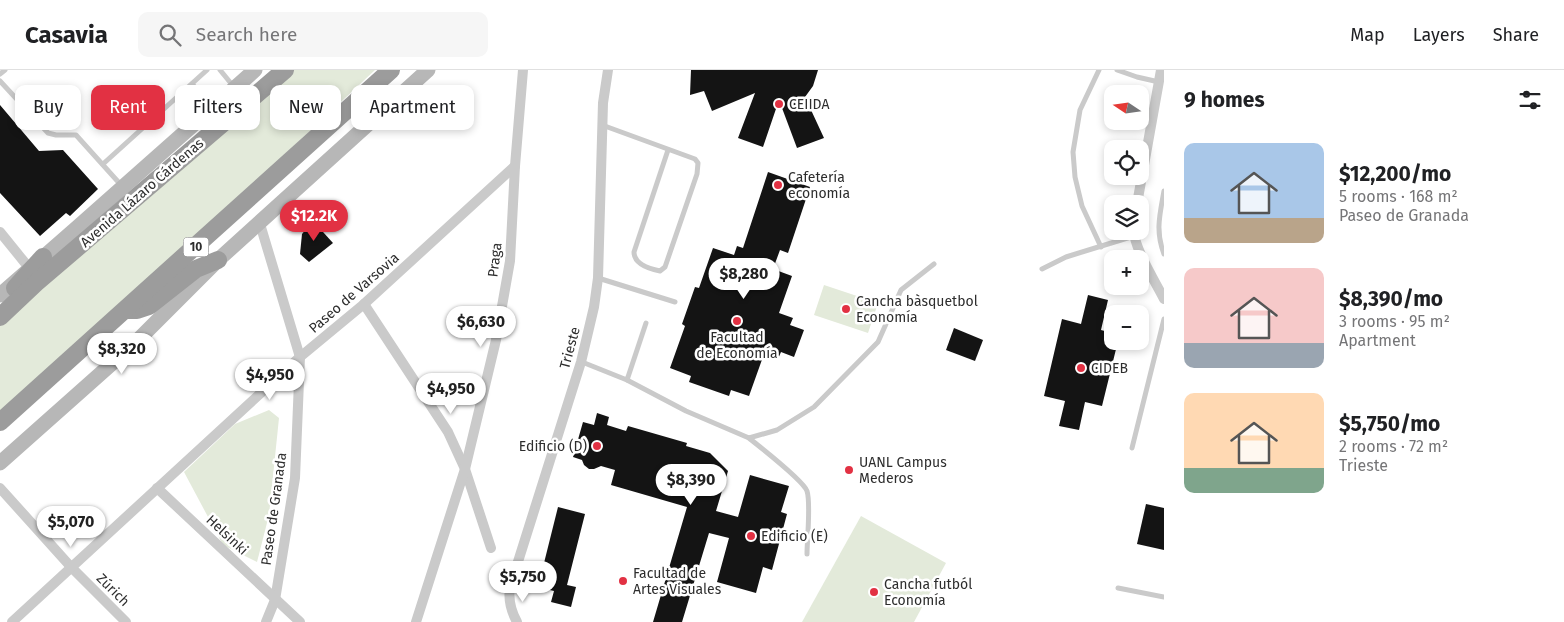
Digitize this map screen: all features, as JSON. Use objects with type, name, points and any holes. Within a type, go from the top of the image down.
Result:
[{"type":"highway","name":"Avenida Lázaro Cárdenas","points":[[0,317],[44,276],[285,70]]},
{"type":"highway","name":"10","points":[[0,422],[391,70]]},
{"type":"highway","points":[[126,310],[137,310],[149,306],[196,269],[218,260]]},
{"type":"highway","points":[[0,301],[34,269],[37,263]]},
{"type":"main road","points":[[238,85],[255,70]]},
{"type":"main road","points":[[0,463],[135,342],[218,260],[428,70]]},
{"type":"main road","points":[[0,295],[186,130]]},
{"type":"street","name":"Praga","points":[[416,622],[465,470],[496,340],[510,261],[515,166],[524,70]]},
{"type":"street","name":"Trieste","points":[[514,620],[509,596],[510,588],[581,362],[594,307],[598,278],[603,103],[608,70]]},
{"type":"street","points":[[1139,195],[1162,71]]},
{"type":"street","name":"Paseo de Varsovia","points":[[12,622],[300,357],[364,304],[515,166]]},
{"type":"street","name":"Paseo de Granada","points":[[260,224],[300,357],[295,478],[274,600],[266,622]]},
{"type":"street","points":[[0,232],[37,263]]},
{"type":"street","points":[[1137,240],[1164,299]]},
{"type":"street","points":[[364,304],[448,432],[465,470],[490,548]]},
{"type":"street","name":"Zúrich","points":[[0,488],[71,567],[126,622]]},
{"type":"street","name":"Helsinki","points":[[157,488],[274,600],[300,622]]},
{"type":"lane","points":[[0,74],[5,70]]},
{"type":"lane","points":[[103,164],[207,70]]},
{"type":"lane","points":[[220,70],[232,85]]},
{"type":"lane","points":[[1099,70],[1080,110],[1073,152],[1075,176],[1082,206],[1101,247]]},
{"type":"lane","points":[[1117,70],[1159,82]]},
{"type":"lane","points":[[0,81],[48,133],[56,136],[76,135],[123,187]]},
{"type":"lane","points":[[602,125],[695,159],[698,162],[699,167],[665,268],[660,271],[638,262],[634,256],[668,150]]},
{"type":"lane","points":[[1164,191],[1158,231],[1159,241],[1164,254]]},
{"type":"lane","points":[[1042,269],[1066,257],[1119,240]]},
{"type":"lane","points":[[749,438],[777,430],[814,407],[830,393],[878,342],[901,290],[934,264]]},
{"type":"lane","points":[[598,278],[675,302]]},
{"type":"lane","points":[[1132,448],[1164,319]]},
{"type":"lane","points":[[627,380],[646,323]]},
{"type":"lane","points":[[581,362],[627,380],[686,411],[749,438],[782,465],[805,487],[808,497],[807,554]]},
{"type":"lane","points":[[1118,588],[1164,597]]},
{"type":"green space","points":[[293,70],[375,70],[359,85],[351,85],[351,92],[341,102],[341,85],[275,85]]},
{"type":"green space","points":[[270,89],[270,130],[311,130],[0,421],[0,317],[222,130],[260,130],[260,98]]},
{"type":"green space","name":"Cancha bàsquetbol Economía","points":[[824,285],[878,303],[868,333],[814,315]]},
{"type":"green space","points":[[269,410],[279,418],[269,515],[257,562],[223,545],[184,472],[235,424]]},
{"type":"green space","name":"Cancha futból Economía","points":[[861,516],[946,563],[914,622],[802,622]]},
{"type":"building","name":"CEIIDA","points":[[691,70],[818,70],[813,86],[805,97],[824,138],[797,148],[779,100],[763,147],[738,138],[755,93],[712,111],[704,91],[690,95]]},
{"type":"building","points":[[0,105],[15,123],[15,130],[21,130],[39,151],[63,150],[98,189],[70,216],[66,213],[40,236],[0,193]]},
{"type":"building","name":"Facultad de Economía","points":[[768,172],[810,187],[788,253],[780,250],[773,269],[792,276],[779,313],[793,318],[790,325],[804,330],[794,357],[781,352],[778,359],[764,354],[749,396],[731,390],[729,396],[689,382],[691,376],[670,368],[685,326],[682,324],[695,287],[699,288],[713,248],[734,255],[737,246],[743,248]]},
{"type":"building","points":[[313,221],[333,243],[309,262],[300,254],[302,234]]},
{"type":"building","name":"CIDEB","points":[[1088,295],[1108,300],[1107,305],[1104,305],[1101,330],[1104,331],[1104,350],[1116,350],[1102,406],[1085,402],[1079,430],[1059,426],[1065,401],[1044,396],[1062,319],[1081,324]]},
{"type":"building","points":[[954,328],[983,340],[975,361],[946,350]]},
{"type":"building","points":[[597,413],[609,417],[607,425],[626,431],[628,426],[687,443],[686,446],[710,453],[728,471],[716,511],[738,517],[750,475],[789,486],[781,512],[787,514],[772,570],[763,567],[756,593],[717,582],[729,538],[709,533],[682,622],[653,622],[687,507],[611,485],[615,470],[601,466],[589,469],[582,460],[573,457],[583,422],[594,425]]},
{"type":"building","points":[[1146,504],[1164,508],[1164,550],[1137,544]]},
{"type":"building","points":[[558,507],[585,514],[567,585],[576,587],[571,607],[551,602],[554,591],[538,587]]},
{"type":"place","name":"CEIIDA","points":[[779,104]]},
{"type":"place","name":"Cafetería economía","points":[[778,185]]},
{"type":"place","name":"Cancha bàsquetbol Economía","points":[[846,309]]},
{"type":"place","name":"Facultad de Economía","points":[[737,321]]},
{"type":"place","name":"CIDEB","points":[[1081,368]]},
{"type":"place","name":"Edificio (D)","points":[[597,446]]},
{"type":"place","name":"UANL Campus Mederos","points":[[849,470]]},
{"type":"place","name":"Edificio (E)","points":[[751,536]]},
{"type":"place","name":"Facultad de Artes Visuales","points":[[623,581]]},
{"type":"place","name":"Cancha futból Economía","points":[[874,592]]}]
